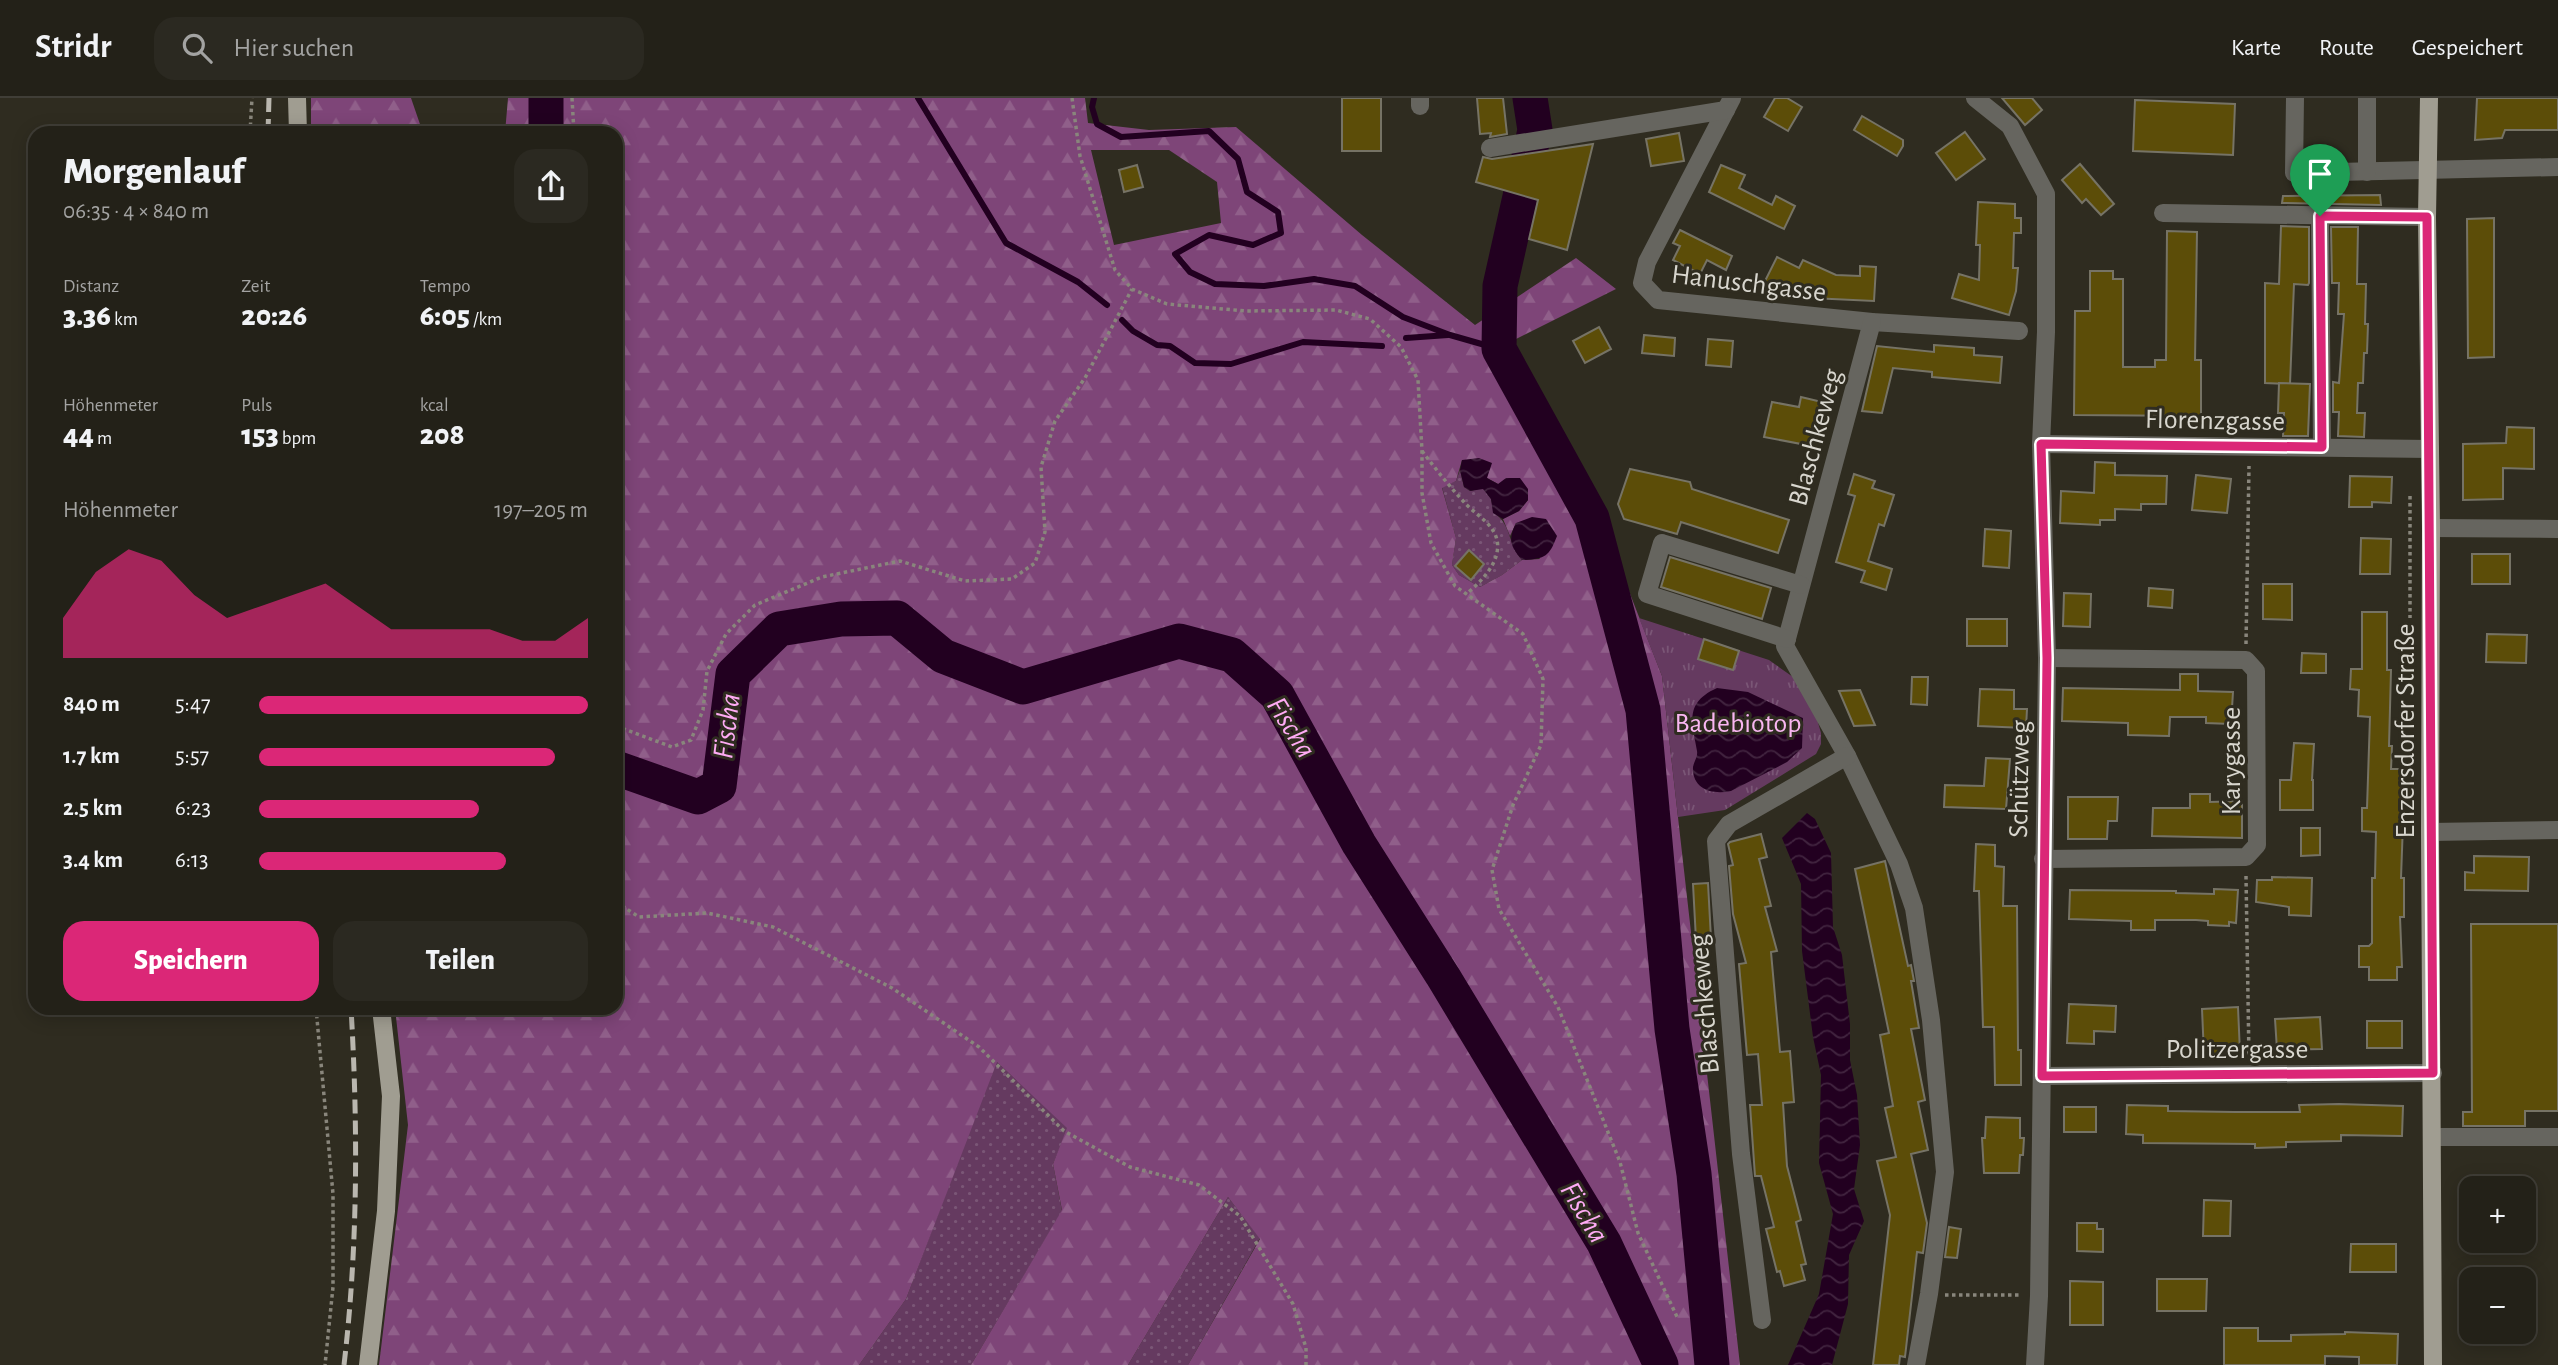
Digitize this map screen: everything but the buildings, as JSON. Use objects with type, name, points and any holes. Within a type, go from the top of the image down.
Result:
[{"type":"main road","points":[[297,98],[298,126]]},
{"type":"main road","name":"Enzersdorfer Straße","points":[[2429,98],[2430,169],[2427,217],[2431,528],[2433,1365]]},
{"type":"main road","points":[[368,1365],[386,1211],[391,1096],[382,1015]]},
{"type":"street","name":"Schützweg","points":[[1975,98],[2010,126],[2046,194],[2046,332],[2041,444],[2047,658],[2039,1296],[2035,1365]]},
{"type":"street","points":[[2295,98],[2294,173],[2558,167]]},
{"type":"street","points":[[2367,98],[2367,172]]},
{"type":"street","points":[[1490,148],[1729,104]]},
{"type":"street","name":"Hanuschgasse","points":[[1729,104],[1647,262],[1642,283],[1658,300],[1872,322],[2019,331]]},
{"type":"street","points":[[2163,213],[2427,217]]},
{"type":"street","points":[[2320,216],[2322,447]]},
{"type":"street","name":"Blaschkeweg","points":[[1787,639],[1872,322]]},
{"type":"street","name":"Florenzgasse","points":[[2041,444],[2430,449]]},
{"type":"street","points":[[2431,528],[2558,529]]},
{"type":"street","points":[[1801,585],[1662,543],[1647,594],[1787,639],[1785,646],[1850,762],[1899,864],[1914,908],[1931,1020],[1945,1172],[1929,1294],[1916,1365]]},
{"type":"street","points":[[2047,658],[2246,660]]},
{"type":"street","name":"Karygasse","points":[[2043,859],[2246,857],[2257,845],[2256,671],[2246,660]]},
{"type":"street","name":"Blaschkeweg","points":[[1762,1320],[1741,1154],[1716,841],[1729,824],[1850,762]]},
{"type":"street","points":[[2430,832],[2558,830]]},
{"type":"street","name":"Politzergasse","points":[[2042,1076],[2433,1073]]},
{"type":"street","points":[[2432,1137],[2558,1137]]},
{"type":"path","points":[[250,126],[252,98]]},
{"type":"path","points":[[572,98],[574,126]]},
{"type":"path","points":[[1072,98],[1080,156],[1115,270],[1132,289],[1167,304],[1246,311],[1336,310],[1370,319],[1401,347],[1418,380],[1422,493],[1431,543],[1455,586],[1523,634],[1543,679],[1541,745],[1513,805],[1492,870],[1500,909],[1558,1007],[1620,1162],[1638,1233],[1678,1319]]},
{"type":"path","points":[[623,729],[672,747],[691,740],[703,710],[707,671],[726,634],[755,604],[822,578],[901,561],[965,581],[1012,579],[1035,563],[1045,533],[1041,467],[1055,421],[1085,378],[1132,289]]},
{"type":"path","points":[[2246,660],[2250,445]]},
{"type":"path","points":[[1422,451],[1445,481],[1493,530],[1497,546],[1492,568],[1480,583],[1466,594]]},
{"type":"path","points":[[2246,857],[2250,1074]]},
{"type":"path","points":[[623,907],[639,917],[707,913],[773,927],[892,988],[979,1047],[1064,1131],[1130,1167],[1199,1185],[1240,1216],[1293,1304],[1306,1348],[1306,1365]]},
{"type":"path","points":[[317,1015],[333,1194],[333,1287],[325,1365]]},
{"type":"path","points":[[1929,1294],[2039,1296]]},
{"type":"green space","points":[[311,98],[411,98],[421,126],[311,126]]},
{"type":"green space","points":[[508,98],[1085,98],[1088,123],[1149,130],[1236,127],[1362,235],[1475,325],[1576,258],[1616,289],[1508,343],[1604,527],[1662,676],[1740,1365],[1188,1365],[1260,1239],[1228,1197],[1128,1365],[971,1365],[1062,1210],[1053,1164],[1067,1128],[997,1062],[906,1299],[859,1365],[379,1365],[408,1125],[396,1015],[623,1015],[623,126],[506,126]],"holes":[[[1091,150],[1169,150],[1217,182],[1221,223],[1114,245]],[[1462,460],[1487,478],[1528,500],[1519,511],[1503,519],[1510,536],[1516,523],[1540,559],[1522,560],[1480,587],[1459,575],[1452,565],[1456,538],[1442,488],[1456,481]]]},
{"type":"green space","points":[[1460,470],[1464,487],[1470,491],[1483,488],[1491,499],[1494,513],[1504,523],[1522,560],[1480,587],[1459,575],[1452,565],[1456,538],[1442,487],[1456,481]]},
{"type":"green space","name":"Badebiotop","points":[[1639,618],[1769,660],[1793,677],[1817,719],[1821,744],[1816,754],[1725,810],[1678,817],[1662,676]]},
{"type":"green space","points":[[996,1061],[1068,1128],[1053,1164],[1062,1211],[971,1365],[859,1365],[906,1299]]},
{"type":"green space","points":[[1228,1197],[1260,1238],[1188,1365],[1128,1365]]},
{"type":"water","points":[[1479,458],[1492,463],[1487,478],[1498,484],[1506,478],[1520,478],[1528,489],[1528,500],[1519,511],[1503,519],[1493,513],[1491,499],[1483,489],[1470,491],[1464,487],[1460,470],[1462,460]]},
{"type":"water","points":[[1532,517],[1546,519],[1557,536],[1545,556],[1522,560],[1515,551],[1511,538],[1516,523]]},
{"type":"water","points":[[1717,688],[1748,692],[1803,718],[1802,748],[1787,762],[1731,791],[1724,792],[1711,791],[1700,786],[1693,767],[1697,753],[1692,722],[1695,707],[1699,700]]},
{"type":"water","points":[[1807,813],[1815,819],[1831,853],[1833,927],[1842,955],[1850,1024],[1850,1060],[1857,1095],[1860,1145],[1854,1189],[1864,1221],[1849,1255],[1848,1304],[1832,1365],[1788,1365],[1819,1294],[1833,1214],[1819,1163],[1821,1075],[1813,1037],[1802,951],[1801,884],[1782,838]]},
{"type":"waterway","name":"Fischa","points":[[546,98],[546,126]]},
{"type":"waterway","points":[[918,98],[1006,243],[1078,282],[1107,305]]},
{"type":"waterway","points":[[1094,98],[1092,107],[1097,124],[1121,137],[1209,131],[1238,159],[1247,192],[1278,212],[1281,233],[1253,245],[1209,235],[1175,254],[1190,272],[1215,284],[1264,286],[1314,279],[1355,286],[1403,317],[1450,335],[1499,349]]},
{"type":"waterway","points":[[1530,98],[1535,130],[1500,286],[1499,349],[1592,518],[1643,710],[1672,1029],[1694,1174],[1712,1365]]},
{"type":"waterway","points":[[1122,320],[1133,331],[1157,345],[1170,346],[1195,363],[1231,364],[1303,342],[1382,346]]},
{"type":"waterway","points":[[1406,338],[1448,335]]},
{"type":"waterway","name":"Fischa","points":[[623,770],[698,797],[719,786],[733,674],[779,629],[841,619],[897,618],[943,656],[1023,687],[1179,641],[1232,655],[1277,695],[1359,844],[1444,978],[1604,1243],[1661,1365]]},
{"type":"railway","points":[[268,126],[269,98]]},
{"type":"railway","points":[[344,1365],[352,1276],[355,1186],[351,1015]]},
{"type":"route","points":[[2320,216],[2427,217],[2433,1073],[2042,1076],[2047,658],[2041,444],[2322,447],[2320,216]]}]
